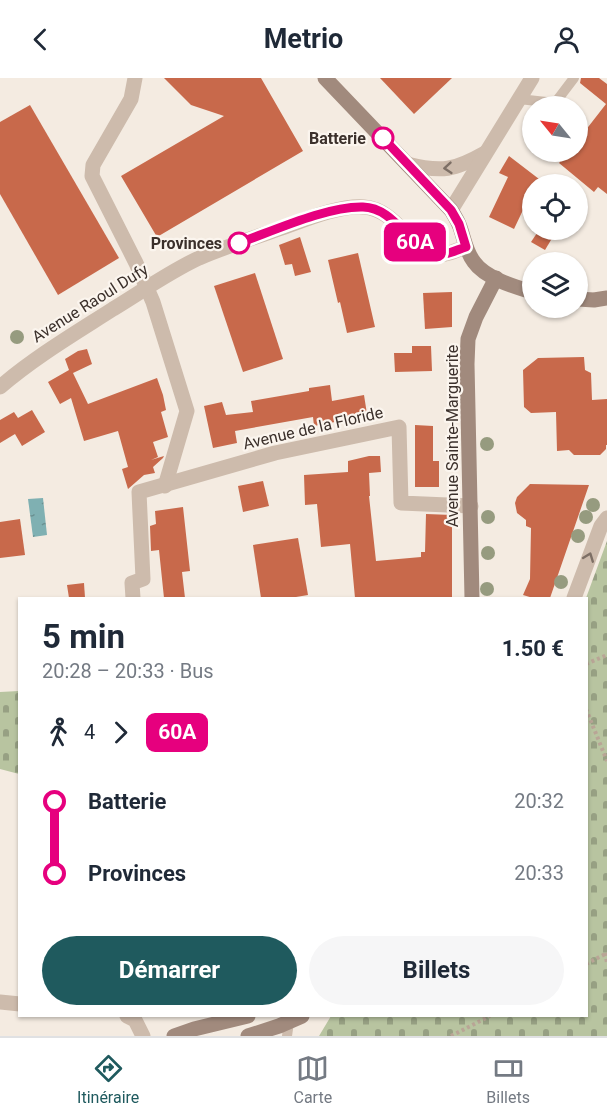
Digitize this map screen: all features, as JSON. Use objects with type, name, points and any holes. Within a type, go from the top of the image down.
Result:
[{"type":"street","points":[[135,78],[131,99],[93,165],[92,176],[147,287],[187,411],[165,486]]},
{"type":"street","points":[[325,78],[451,210],[474,263],[496,278],[522,289]]},
{"type":"street","points":[[451,210],[532,78]]},
{"type":"street","points":[[407,164],[433,169],[457,167],[485,153]]},
{"type":"street","name":"Avenue Raoul Dufy","points":[[0,387],[29,363],[59,343],[147,287],[198,259],[334,211],[363,207],[375,210],[388,216],[424,249],[433,253],[445,254],[466,247]]},
{"type":"street","name":"Avenue Sainte-Marguerite","points":[[472,597],[466,364],[468,339],[476,317],[496,278]]},
{"type":"street","points":[[588,300],[607,298]]},
{"type":"street","name":"Avenue de la Floride","points":[[134,597],[132,583],[143,579],[139,492],[275,453],[399,427],[401,503],[471,506]]},
{"type":"street","points":[[574,597],[601,526],[607,518]]},
{"type":"street","points":[[0,1002],[18,1004]]},
{"type":"street","points":[[129,1017],[135,1020],[143,1036]]},
{"type":"street","points":[[174,1036],[244,1017]]},
{"type":"street","points":[[248,1036],[293,1024]]},
{"type":"lane","points":[[519,99],[555,103],[574,78]]},
{"type":"path","points":[[588,663],[607,655]]},
{"type":"path","points":[[588,714],[607,761]]},
{"type":"path","points":[[588,963],[606,953],[607,963]]},
{"type":"path","points":[[451,1036],[488,1017]]},
{"type":"green space","points":[[607,541],[607,1036],[319,1036],[330,1017],[588,1017],[586,597]]},
{"type":"green space","points":[[18,691],[18,774],[0,769],[0,692]]},
{"type":"water","points":[[43,498],[47,535],[33,537],[28,499]]},
{"type":"building","points":[[164,78],[261,78],[303,151],[157,237],[121,176],[224,116],[191,105]]},
{"type":"building","points":[[380,78],[452,78],[414,114]]},
{"type":"building","points":[[581,78],[599,78],[607,84],[607,194],[598,187],[594,192],[588,187],[588,174],[572,174],[559,163],[588,162],[588,127],[606,104],[580,83]]},
{"type":"building","points":[[30,105],[119,258],[58,295],[0,194],[0,122]]},
{"type":"building","points":[[509,156],[532,174],[522,174],[522,212],[514,229],[489,217],[508,177],[499,173]]},
{"type":"building","points":[[300,237],[311,272],[295,276],[292,264],[285,265],[279,245]]},
{"type":"building","points":[[532,240],[551,240],[545,250],[531,242]]},
{"type":"building","points":[[358,253],[375,327],[347,333],[328,260]]},
{"type":"building","points":[[255,273],[283,359],[243,372],[214,286]]},
{"type":"building","points":[[452,292],[452,327],[425,329],[423,293]]},
{"type":"building","points":[[412,346],[431,346],[432,371],[395,372],[394,353],[412,353]]},
{"type":"building","points":[[87,349],[92,364],[73,373],[88,404],[157,378],[163,395],[166,410],[161,412],[168,437],[153,442],[158,457],[151,460],[164,456],[153,467],[155,473],[144,475],[128,489],[122,469],[128,467],[118,431],[84,441],[71,398],[60,404],[48,382],[69,370],[65,359],[78,351]]},
{"type":"building","points":[[584,357],[585,370],[591,373],[592,400],[607,399],[607,445],[600,455],[574,455],[569,450],[557,451],[556,412],[531,413],[524,407],[523,370],[538,358]]},
{"type":"building","points":[[330,385],[332,401],[364,395],[367,414],[335,419],[335,422],[314,426],[313,417],[235,431],[237,443],[213,448],[204,406],[222,402],[226,415],[253,412],[251,401]]},
{"type":"building","points":[[32,410],[45,432],[22,446],[15,434],[0,443],[0,420],[14,412],[18,418]]},
{"type":"building","points":[[415,425],[433,426],[433,461],[439,461],[439,487],[415,487]]},
{"type":"building","points":[[380,456],[381,472],[369,473],[369,496],[376,561],[421,557],[421,552],[425,552],[426,514],[452,515],[452,597],[355,597],[350,544],[321,547],[317,504],[305,505],[304,475],[348,472],[348,461]]},
{"type":"building","points":[[263,481],[269,506],[243,512],[238,486]]},
{"type":"building","points":[[530,484],[589,485],[550,597],[523,595],[530,579],[531,528],[526,526],[526,520],[517,513],[515,503],[517,497]]},
{"type":"building","points":[[183,507],[190,571],[182,572],[185,597],[164,597],[159,550],[151,551],[150,526],[156,524],[155,511]]},
{"type":"building","points":[[20,519],[25,555],[0,558],[0,522]]},
{"type":"building","points":[[298,538],[308,595],[261,597],[253,545]]},
{"type":"building","points":[[84,583],[85,597],[69,597],[67,585]]},
{"type":"bus line","name":"60A","points":[[239,243],[334,211],[363,207],[388,216],[417,244],[433,253],[445,254],[466,247],[459,224],[451,210],[383,138]]},
{"type":"place","name":"Batterie","points":[[383,138]]},
{"type":"place","name":"Provinces","points":[[239,243]]}]
